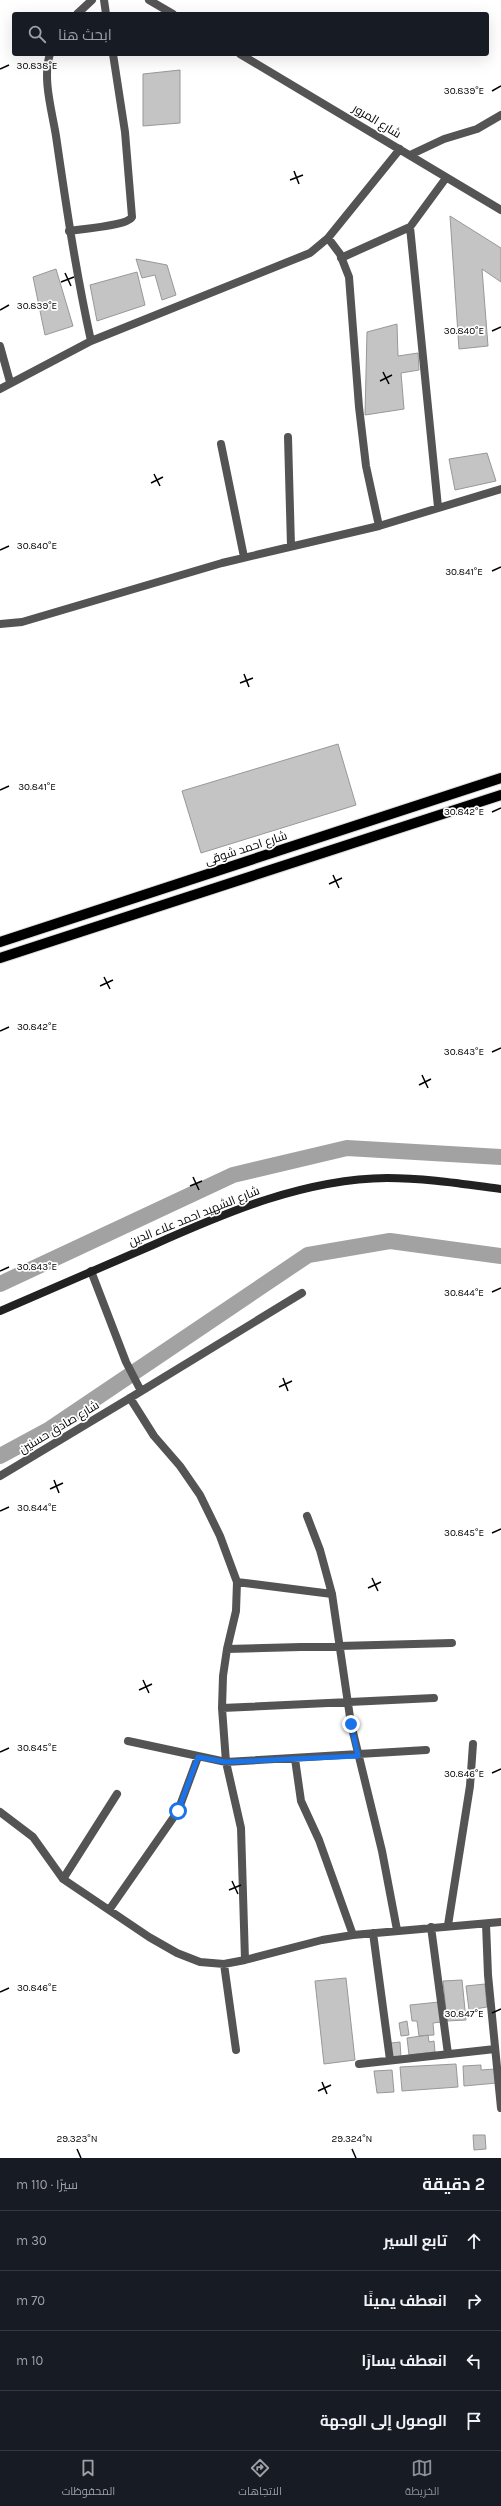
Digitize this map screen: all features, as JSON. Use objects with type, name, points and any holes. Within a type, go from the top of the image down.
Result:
[{"type":"main road","name":"شارع احمد شوقى","points":[[0,942],[501,778]]},
{"type":"main road","points":[[0,958],[501,795]]},
{"type":"main road","name":"شارع الشهيد احمد علاء الدين","points":[[0,1312],[243,1207],[310,1188],[386,1178],[437,1181],[501,1189]]},
{"type":"street","points":[[79,12],[92,0]]},
{"type":"street","points":[[104,0],[106,12]]},
{"type":"street","points":[[149,0],[170,12]]},
{"type":"street","points":[[50,56],[47,68],[69,231],[91,341]]},
{"type":"street","points":[[69,231],[128,221],[132,217],[124,120],[113,56]]},
{"type":"street","name":"شارع المرور","points":[[243,56],[501,210]]},
{"type":"street","points":[[412,156],[440,141],[477,129],[501,115]]},
{"type":"street","points":[[0,389],[10,382],[91,341],[299,258],[330,241],[400,149]]},
{"type":"street","points":[[340,256],[410,227],[443,176]]},
{"type":"street","points":[[410,227],[438,507]]},
{"type":"street","points":[[330,241],[340,256],[349,277],[359,407],[366,466],[379,526]]},
{"type":"street","points":[[0,346],[10,382]]},
{"type":"street","points":[[288,437],[291,546]]},
{"type":"street","points":[[221,444],[244,557]]},
{"type":"street","points":[[0,624],[22,622],[244,557],[379,526],[501,489]]},
{"type":"street","points":[[91,1272],[126,1362],[141,1391]]},
{"type":"street","name":"شارع صادق حسنين","points":[[0,1476],[302,1293]]},
{"type":"street","points":[[130,1398],[154,1436],[180,1466],[200,1495],[220,1536],[237,1582],[236,1611],[227,1649],[222,1708],[226,1762],[241,1828],[245,1960]]},
{"type":"street","points":[[307,1516],[322,1557],[332,1594],[341,1646],[348,1702],[358,1756],[382,1851],[398,1930]]},
{"type":"street","points":[[237,1582],[332,1594]]},
{"type":"street","points":[[227,1649],[452,1643]]},
{"type":"street","points":[[222,1708],[434,1698]]},
{"type":"street","points":[[128,1741],[226,1762],[358,1756],[426,1750]]},
{"type":"street","points":[[448,1925],[470,1786],[473,1744]]},
{"type":"street","points":[[109,1910],[178,1811],[198,1757]]},
{"type":"street","points":[[295,1759],[301,1801],[319,1840],[352,1935]]},
{"type":"street","points":[[63,1879],[117,1794]]},
{"type":"street","points":[[0,1812],[33,1837],[63,1879],[177,1953],[200,1962],[224,1964],[322,1940],[352,1935],[448,1925],[501,1922]]},
{"type":"street","points":[[486,1924],[488,1975],[501,2108]]},
{"type":"street","points":[[431,1927],[448,2054]]},
{"type":"street","points":[[374,1933],[390,2060]]},
{"type":"street","points":[[224,1964],[236,2050]]},
{"type":"street","points":[[359,2064],[495,2049]]},
{"type":"building","points":[[180,70],[180,123],[143,126],[143,74]]},
{"type":"building","points":[[450,216],[501,248],[501,282],[482,269],[488,346],[459,349]]},
{"type":"building","points":[[136,259],[167,265],[176,295],[162,300],[155,275],[142,278]]},
{"type":"building","points":[[56,269],[73,326],[45,335],[33,277]]},
{"type":"building","points":[[137,272],[145,305],[97,321],[90,285]]},
{"type":"building","points":[[397,324],[398,356],[418,353],[419,370],[401,373],[404,409],[365,415],[367,332]]},
{"type":"building","points":[[487,453],[496,481],[455,490],[449,459]]},
{"type":"building","points":[[338,744],[356,805],[201,853],[182,791]]},
{"type":"building","points":[[346,1978],[355,2060],[324,2064],[315,1981]]},
{"type":"building","points":[[462,1980],[466,2020],[447,2021],[443,1981]]},
{"type":"building","points":[[485,1984],[487,2007],[469,2010],[466,1986]]},
{"type":"building","points":[[439,2002],[441,2022],[433,2023],[434,2035],[419,2036],[417,2021],[412,2021],[410,2005]]},
{"type":"building","points":[[407,2021],[409,2035],[401,2036],[399,2023]]},
{"type":"building","points":[[428,2035],[429,2042],[434,2041],[435,2052],[409,2055],[407,2038]]},
{"type":"building","points":[[400,2042],[401,2057],[392,2058],[391,2043]]},
{"type":"building","points":[[456,2064],[458,2087],[402,2091],[400,2067]]},
{"type":"building","points":[[481,2065],[481,2070],[495,2069],[497,2083],[464,2086],[463,2066]]},
{"type":"building","points":[[392,2070],[394,2092],[377,2093],[374,2071]]},
{"type":"building","points":[[473,2135],[485,2135],[486,2149],[474,2150]]},
{"type":"waterway","points":[[0,1284],[233,1175],[347,1148],[501,1157]]},
{"type":"waterway","points":[[0,1456],[50,1429],[308,1255],[390,1241],[501,1256]]},
{"type":"route","points":[[178,1811],[198,1757],[226,1762],[358,1756],[351,1724]]}]
